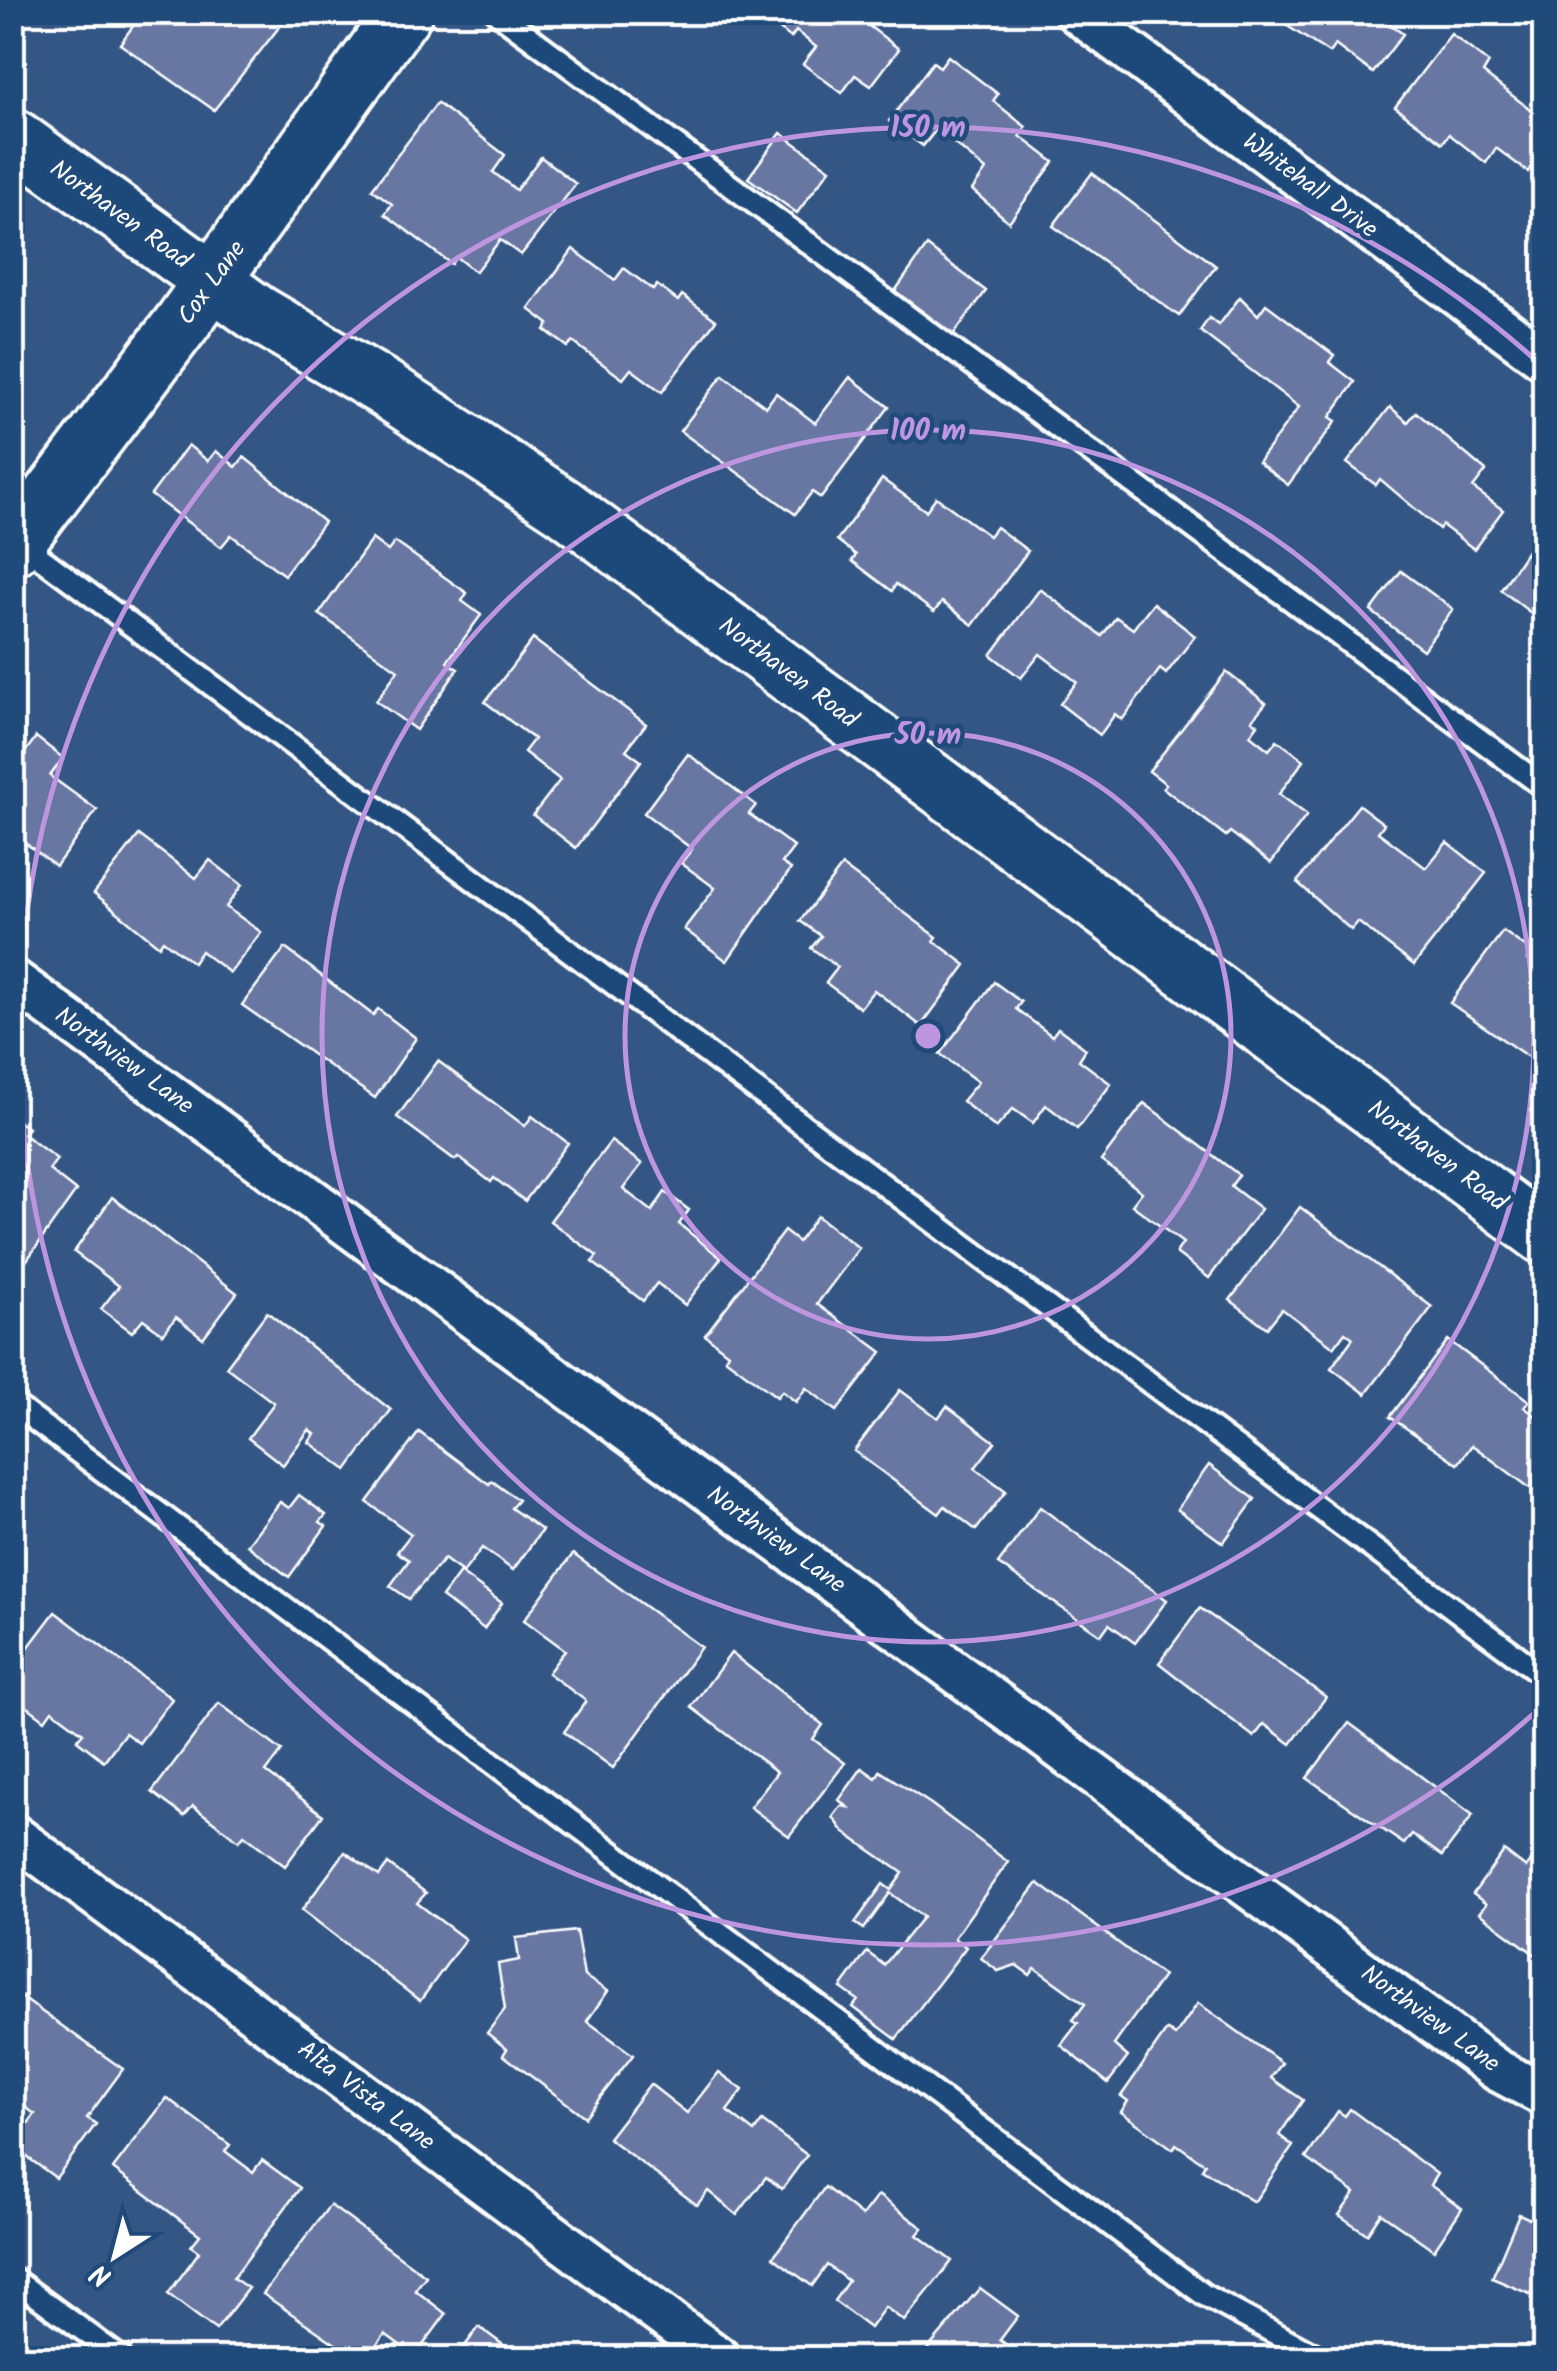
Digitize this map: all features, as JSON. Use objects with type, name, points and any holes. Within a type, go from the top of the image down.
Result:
[{"type":"street","name":"Cox Lane","points":[[15,544],[212,282],[404,12]]},
{"type":"street","name":"Whitehall Drive","points":[[1076,12],[1544,359]]},
{"type":"street","name":"Northaven Road","points":[[12,136],[257,313],[384,388],[564,507],[1544,1236]]},
{"type":"street","name":"Northview Lane","points":[[12,979],[1497,2070],[1544,2095]]},
{"type":"street","name":"Alta Vista Lane","points":[[12,1834],[719,2358]]},
{"type":"lane","points":[[496,12],[1544,787]]},
{"type":"lane","points":[[15,544],[1544,1676]]},
{"type":"lane","points":[[12,1404],[1204,2295],[1321,2358]]},
{"type":"lane","points":[[12,2278],[121,2358]]},
{"type":"building","points":[[143,12],[291,12],[214,110],[120,44]]},
{"type":"building","points":[[758,12],[879,12],[869,26],[899,49],[871,86],[855,75],[842,93],[803,64],[816,47],[796,31],[791,38]]},
{"type":"building","points":[[1266,12],[1374,12],[1403,34],[1373,73],[1335,45],[1329,53]]},
{"type":"building","points":[[1451,34],[1489,63],[1483,73],[1544,120],[1544,149],[1528,172],[1496,148],[1486,163],[1449,134],[1443,143],[1395,107]]},
{"type":"building","points":[[948,56],[998,94],[993,101],[1026,127],[1020,136],[1054,162],[1009,222],[972,190],[986,170],[936,130],[923,146],[889,121],[933,62],[940,67]]},
{"type":"building","points":[[437,103],[505,155],[493,172],[516,190],[541,157],[576,184],[521,255],[500,240],[475,272],[456,257],[451,264],[385,214],[392,204],[372,189]]},
{"type":"building","points":[[781,133],[830,169],[797,213],[748,178]]},
{"type":"building","points":[[1092,173],[1216,266],[1179,316],[1053,226]]},
{"type":"building","points":[[927,246],[986,291],[953,335],[895,291]]},
{"type":"building","points":[[573,249],[615,280],[624,268],[653,290],[657,285],[678,301],[682,295],[716,320],[662,392],[631,369],[623,379],[573,342],[568,347],[545,330],[549,324],[529,309]]},
{"type":"building","points":[[1240,297],[1258,315],[1266,304],[1334,355],[1329,362],[1355,382],[1330,417],[1336,421],[1288,485],[1258,462],[1299,407],[1200,331],[1209,318],[1219,325]]},
{"type":"building","points":[[723,375],[766,407],[776,393],[815,423],[850,377],[889,407],[821,498],[812,492],[795,514],[680,431]]},
{"type":"building","points":[[1390,407],[1408,422],[1416,412],[1486,471],[1473,488],[1503,510],[1474,549],[1442,525],[1439,529],[1380,479],[1376,485],[1347,463]]},
{"type":"building","points":[[188,445],[208,461],[216,451],[236,467],[244,457],[324,522],[284,575],[231,535],[221,547],[151,495]]},
{"type":"building","points":[[882,479],[926,511],[936,497],[989,536],[996,527],[1028,551],[973,625],[942,602],[934,612],[896,584],[892,591],[852,561],[856,555],[837,540]]},
{"type":"building","points":[[1544,525],[1544,623],[1501,590]]},
{"type":"building","points":[[372,539],[388,551],[395,542],[467,593],[462,601],[481,615],[447,662],[458,669],[416,730],[376,701],[398,670],[319,614]]},
{"type":"building","points":[[1401,571],[1453,609],[1423,650],[1371,611]]},
{"type":"building","points":[[1040,589],[1102,636],[1116,617],[1133,629],[1153,603],[1195,636],[1166,674],[1160,669],[1122,720],[1115,714],[1100,735],[1060,704],[1077,682],[1040,654],[1021,678],[991,655]]},
{"type":"building","points":[[533,639],[646,724],[626,750],[641,761],[576,848],[533,815],[560,780],[524,752],[534,739],[485,702]]},
{"type":"building","points":[[1226,672],[1266,703],[1252,720],[1258,724],[1250,735],[1269,750],[1277,740],[1304,760],[1279,794],[1307,815],[1271,863],[1230,832],[1226,836],[1163,788],[1166,784],[1149,771]]},
{"type":"building","points":[[36,737],[63,758],[50,776],[97,810],[56,866],[12,833],[12,747],[23,755]]},
{"type":"building","points":[[688,754],[756,805],[749,814],[794,847],[782,863],[791,869],[727,961],[684,929],[715,888],[681,863],[692,849],[644,813]]},
{"type":"building","points":[[1359,805],[1384,824],[1378,832],[1426,868],[1447,842],[1486,873],[1414,965],[1358,922],[1351,930],[1297,882]]},
{"type":"building","points":[[139,835],[196,878],[210,860],[242,885],[226,907],[261,932],[230,973],[201,951],[193,963],[163,940],[159,946],[94,893]]},
{"type":"building","points":[[842,866],[937,937],[934,941],[966,965],[921,1026],[874,990],[860,1008],[826,983],[838,967],[811,948],[821,936],[800,921]]},
{"type":"building","points":[[1503,931],[1532,952],[1527,959],[1544,972],[1544,1068],[1450,1003]]},
{"type":"building","points":[[285,948],[373,1015],[378,1009],[416,1038],[375,1098],[242,1005]]},
{"type":"building","points":[[994,982],[1021,1002],[1016,1009],[1052,1036],[1058,1028],[1086,1049],[1079,1060],[1111,1084],[1077,1129],[1046,1105],[1033,1123],[1013,1109],[996,1128],[962,1101],[978,1082],[940,1054]]},
{"type":"building","points":[[438,1061],[525,1126],[532,1116],[568,1143],[525,1201],[494,1178],[491,1182],[458,1157],[455,1160],[397,1117]]},
{"type":"building","points":[[1144,1103],[1239,1175],[1231,1186],[1261,1209],[1209,1278],[1176,1253],[1183,1243],[1132,1205],[1142,1192],[1101,1161]]},
{"type":"building","points":[[12,1117],[28,1128],[23,1134],[57,1159],[49,1170],[76,1191],[17,1274],[12,1270]]},
{"type":"building","points":[[611,1141],[642,1164],[623,1189],[652,1211],[665,1192],[689,1210],[679,1224],[721,1258],[685,1305],[657,1283],[643,1301],[592,1262],[597,1256],[550,1221]]},
{"type":"building","points":[[112,1197],[237,1293],[203,1338],[176,1317],[163,1334],[143,1319],[132,1332],[101,1309],[119,1286],[74,1252]]},
{"type":"building","points":[[1300,1207],[1432,1307],[1366,1394],[1331,1368],[1353,1338],[1345,1332],[1334,1347],[1282,1309],[1267,1328],[1230,1300]]},
{"type":"building","points":[[817,1216],[859,1248],[817,1304],[882,1352],[837,1411],[806,1388],[796,1402],[782,1391],[777,1397],[725,1358],[728,1353],[705,1335],[784,1231],[798,1242]]},
{"type":"building","points":[[267,1312],[391,1410],[347,1470],[309,1442],[315,1434],[309,1430],[283,1465],[248,1438],[274,1403],[226,1367]]},
{"type":"building","points":[[1448,1340],[1529,1401],[1524,1407],[1544,1422],[1544,1469],[1530,1488],[1472,1445],[1458,1464],[1390,1417]]},
{"type":"building","points":[[900,1390],[938,1418],[947,1406],[995,1442],[975,1468],[1006,1491],[976,1530],[945,1506],[939,1514],[854,1451]]},
{"type":"building","points":[[419,1432],[489,1484],[492,1481],[518,1500],[511,1508],[542,1530],[513,1570],[482,1548],[462,1574],[502,1603],[484,1629],[442,1597],[461,1571],[444,1559],[409,1599],[390,1586],[409,1560],[397,1552],[411,1534],[367,1502]]},
{"type":"building","points":[[1209,1465],[1255,1499],[1223,1543],[1177,1509]]},
{"type":"building","points":[[299,1495],[326,1515],[320,1522],[326,1526],[289,1577],[247,1545],[280,1502],[289,1508]]},
{"type":"building","points":[[1040,1507],[1167,1600],[1135,1643],[1109,1624],[1101,1635],[998,1564]]},
{"type":"building","points":[[573,1554],[701,1647],[613,1768],[564,1732],[586,1701],[548,1673],[565,1650],[524,1620]]},
{"type":"building","points":[[1200,1608],[1326,1697],[1291,1744],[1264,1724],[1254,1737],[1159,1663]]},
{"type":"building","points":[[55,1612],[172,1699],[139,1743],[125,1733],[104,1761],[77,1740],[83,1733],[52,1710],[45,1720],[12,1695],[12,1669]]},
{"type":"building","points":[[731,1653],[823,1725],[813,1739],[845,1763],[789,1836],[750,1807],[777,1772],[691,1707]]},
{"type":"building","points":[[219,1703],[282,1751],[266,1772],[323,1815],[285,1866],[244,1835],[239,1841],[193,1806],[184,1816],[152,1792]]},
{"type":"building","points":[[1349,1723],[1473,1815],[1442,1856],[1412,1834],[1404,1844],[1307,1778]]},
{"type":"building","points":[[862,1768],[876,1778],[880,1771],[1008,1862],[954,1938],[966,1947],[896,2039],[853,2007],[858,2000],[841,1988],[867,1952],[884,1965],[923,1917],[890,1893],[864,1929],[855,1923],[883,1884],[891,1890],[903,1873],[844,1832],[833,1817],[841,1806],[848,1807],[839,1800]]},
{"type":"building","points":[[1504,1851],[1526,1868],[1530,1862],[1542,1871],[1544,1868],[1544,1961],[1479,1913],[1486,1904],[1473,1894]]},
{"type":"building","points":[[345,1852],[379,1876],[388,1864],[426,1893],[417,1903],[465,1939],[420,2001],[302,1910]]},
{"type":"building","points":[[1038,1883],[1163,1976],[1114,2045],[1128,2057],[1108,2083],[1061,2045],[1078,2023],[1073,2020],[1085,2004],[1035,1968],[1030,1975],[1016,1965],[998,1971],[981,1958]]},
{"type":"building","points":[[576,1931],[584,1976],[608,1991],[587,2021],[633,2055],[585,2117],[503,2055],[507,2049],[487,2033],[505,2009],[498,1964],[519,1960],[516,1938]]},
{"type":"building","points":[[14,1992],[123,2069],[87,2118],[96,2124],[56,2178],[12,2146],[35,2114],[12,2098]]},
{"type":"building","points":[[1198,2003],[1282,2063],[1271,2078],[1303,2100],[1279,2135],[1293,2146],[1254,2202],[1202,2169],[1205,2164],[1176,2144],[1173,2149],[1121,2112],[1128,2101],[1121,2096],[1167,2030],[1175,2036]]},
{"type":"building","points":[[719,2072],[743,2090],[727,2111],[754,2132],[762,2121],[807,2155],[782,2189],[766,2177],[737,2215],[708,2191],[697,2205],[608,2138],[650,2084],[687,2113]]},
{"type":"building","points":[[167,2098],[230,2145],[225,2151],[253,2172],[262,2160],[300,2188],[233,2278],[248,2288],[216,2330],[168,2294],[199,2252],[191,2246],[200,2235],[113,2169]]},
{"type":"building","points":[[1350,2109],[1437,2174],[1430,2185],[1462,2208],[1434,2250],[1381,2213],[1367,2234],[1339,2215],[1355,2193],[1306,2158],[1338,2111],[1345,2116]]},
{"type":"building","points":[[825,2187],[862,2216],[878,2195],[923,2228],[917,2235],[952,2261],[904,2321],[885,2307],[870,2328],[834,2301],[848,2281],[827,2265],[812,2286],[773,2257]]},
{"type":"building","points":[[330,2205],[426,2276],[415,2290],[446,2314],[415,2356],[385,2334],[367,2358],[356,2358],[263,2294]]},
{"type":"building","points":[[1519,2214],[1544,2225],[1544,2300],[1492,2278]]},
{"type":"building","points":[[980,2288],[1018,2316],[1000,2340],[1025,2358],[920,2358]]},
{"type":"building","points":[[479,2327],[521,2358],[456,2358]]}]
